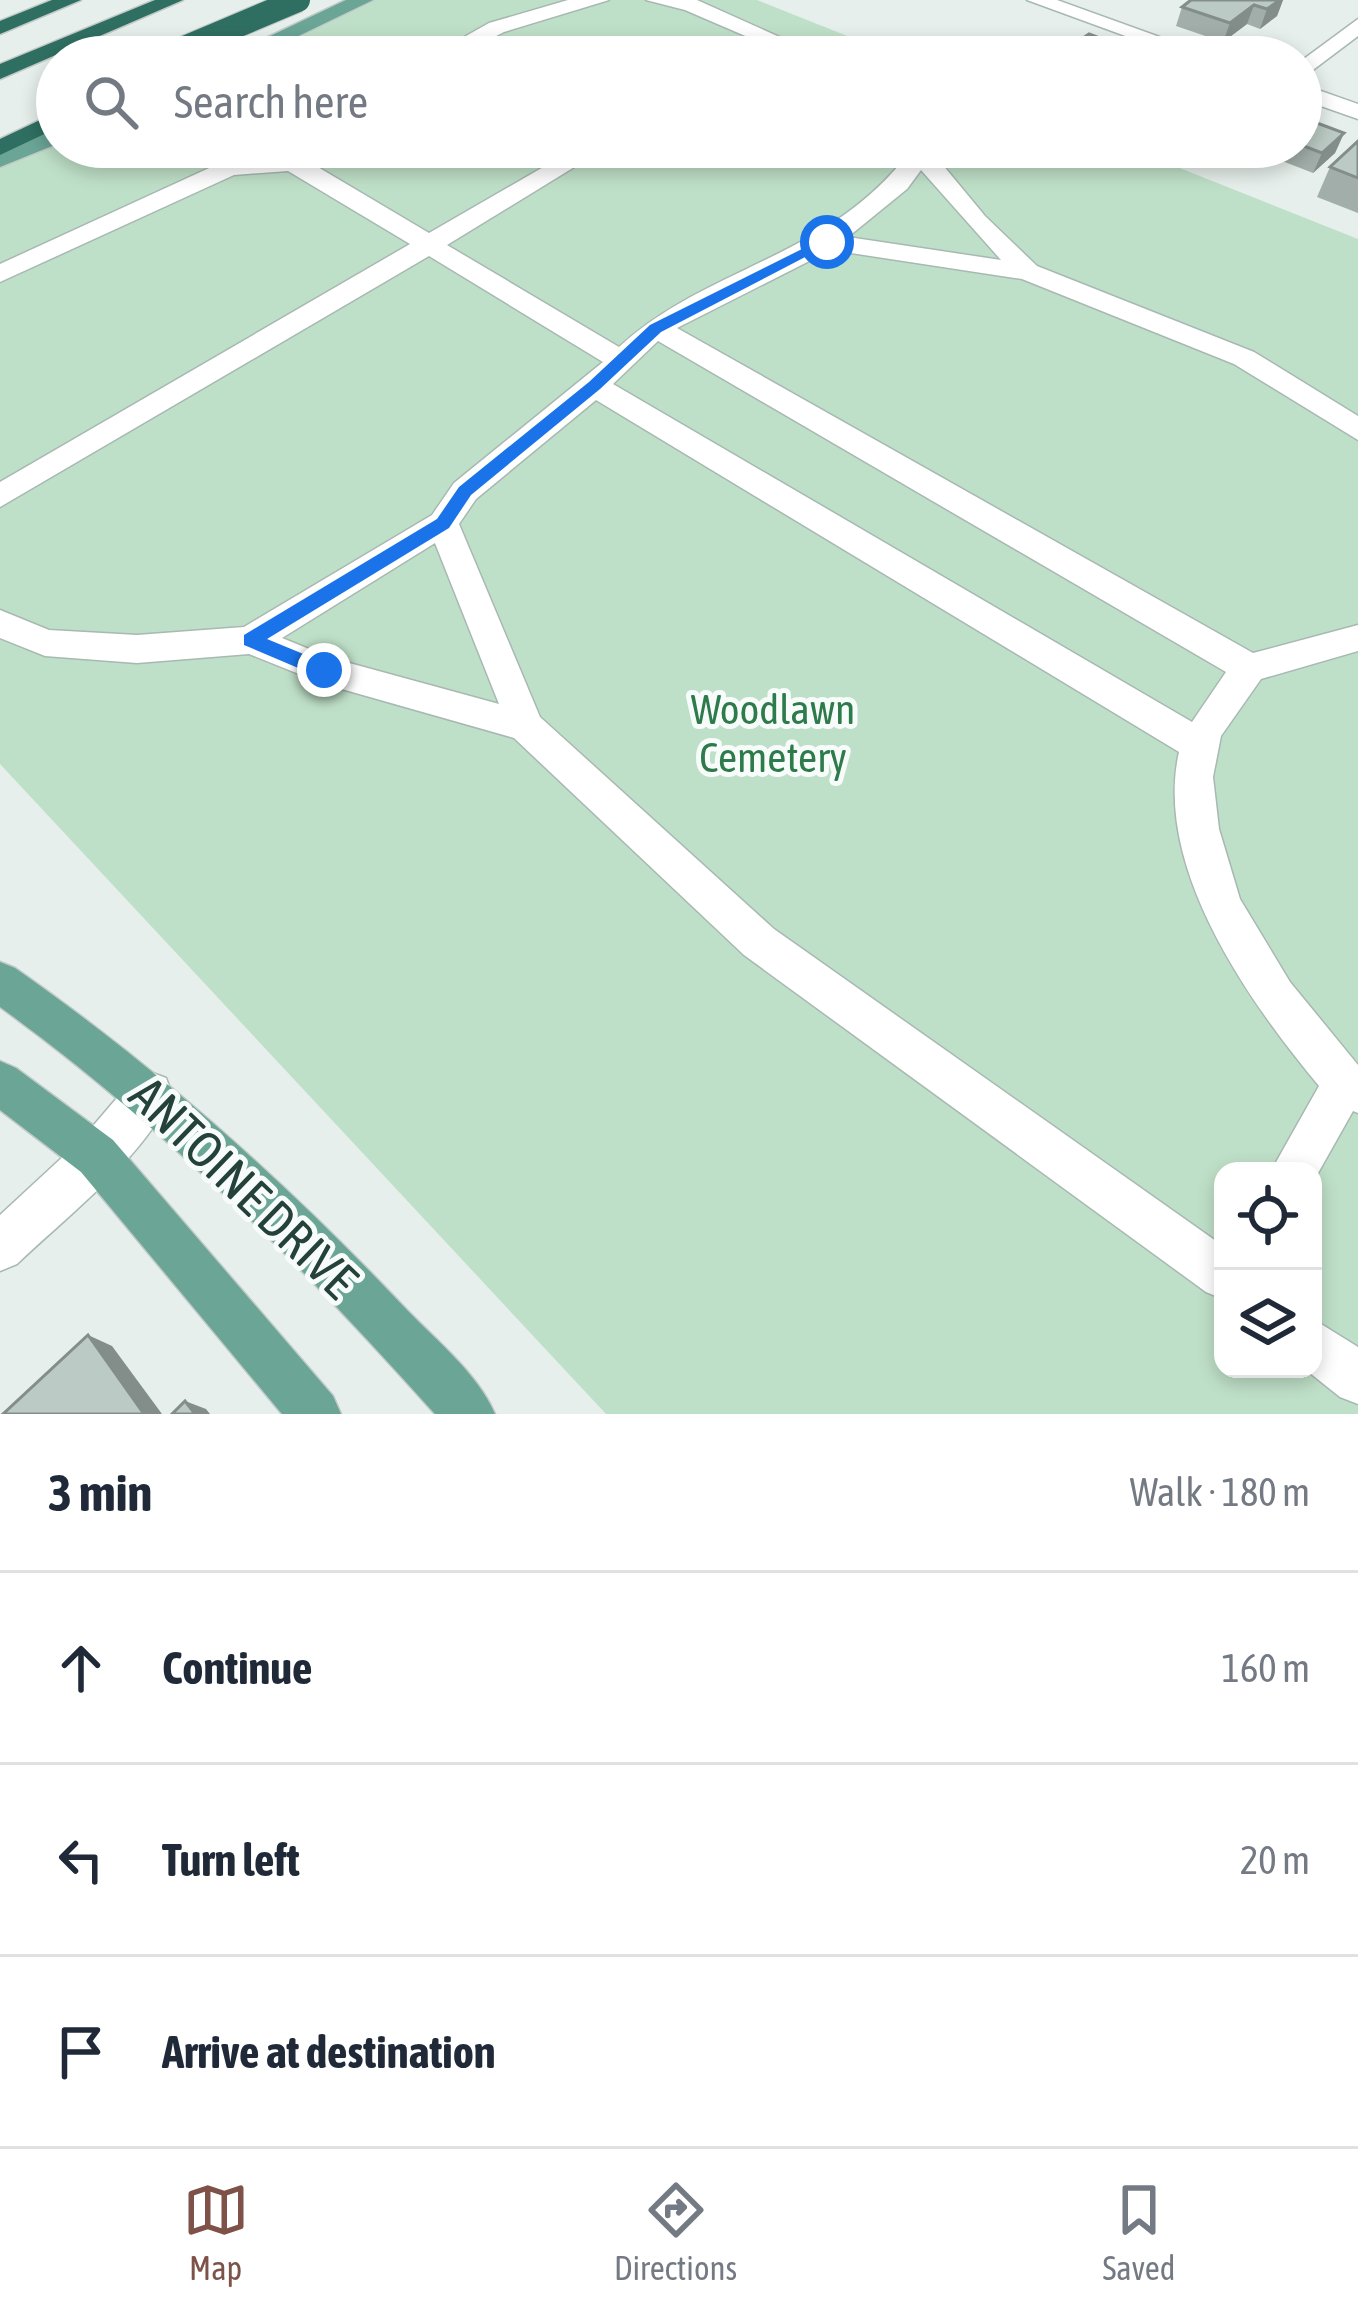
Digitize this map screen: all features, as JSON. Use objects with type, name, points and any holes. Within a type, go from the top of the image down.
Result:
[{"type":"highway","points":[[0,11],[28,0]]},
{"type":"highway","points":[[0,28],[70,0]]},
{"type":"highway","points":[[86,36],[173,0]]},
{"type":"highway","points":[[212,36],[296,0]]},
{"type":"highway","points":[[223,36],[296,0]]},
{"type":"highway","points":[[0,72],[36,57]]},
{"type":"highway","points":[[0,125],[36,110]]},
{"type":"highway","points":[[0,148],[36,130]]},
{"type":"main road","points":[[283,36],[363,0]]},
{"type":"main road","points":[[0,160],[36,144]]},
{"type":"main road","name":"ANTOINE DRIVE","points":[[0,982],[73,1031],[150,1094],[400,1335],[470,1414]]},
{"type":"main road","name":"ANTOINE DRIVE","points":[[0,1083],[98,1156],[315,1414]]},
{"type":"street","points":[[475,36],[548,10],[599,0]]},
{"type":"street","points":[[656,0],[689,4],[766,36]]},
{"type":"street","points":[[1037,0],[1146,36]]},
{"type":"street","points":[[1322,55],[1358,25]]},
{"type":"street","points":[[1322,99],[1358,112]]},
{"type":"street","points":[[0,274],[216,168]]},
{"type":"street","points":[[315,168],[428,244],[620,360]]},
{"type":"street","points":[[0,496],[559,168]]},
{"type":"street","points":[[250,640],[443,523],[465,491],[594,386],[656,328],[827,242],[898,184],[907,168]]},
{"type":"street","points":[[933,168],[1028,272]]},
{"type":"street","points":[[827,242],[1028,272],[1244,358],[1358,430]]},
{"type":"street","points":[[656,328],[1249,668]]},
{"type":"street","points":[[594,386],[1199,745]]},
{"type":"street","points":[[443,523],[526,726],[759,942],[1215,1270]]},
{"type":"street","points":[[0,622],[45,643],[68,645],[137,649],[250,640],[324,670],[526,726]]},
{"type":"street","points":[[1300,1162],[1352,1087],[1273,998],[1231,929],[1204,853],[1193,791],[1199,745],[1249,668],[1358,638]]},
{"type":"street","points":[[0,1247],[98,1156],[150,1094]]},
{"type":"street","points":[[1322,1351],[1358,1379]]},
{"type":"green space","points":[[363,0],[757,0],[847,36],[283,36]]},
{"type":"green space","name":"Woodlawn Cemetery","points":[[36,144],[36,168],[1180,168],[1358,239],[1358,1414],[606,1414],[0,764],[0,160]]},
{"type":"building","points":[[1191,0],[1280,0],[1267,9],[1254,5],[1230,23],[1182,7]]},
{"type":"building","points":[[1322,125],[1344,133],[1322,153]]},
{"type":"building","points":[[1358,141],[1358,178],[1330,167]]},
{"type":"building","points":[[88,1335],[144,1414],[3,1414]]},
{"type":"building","points":[[185,1401],[195,1414],[172,1414]]},
{"type":"route","points":[[324,670],[250,640],[443,523],[465,491],[594,386],[656,328],[827,242]]}]
